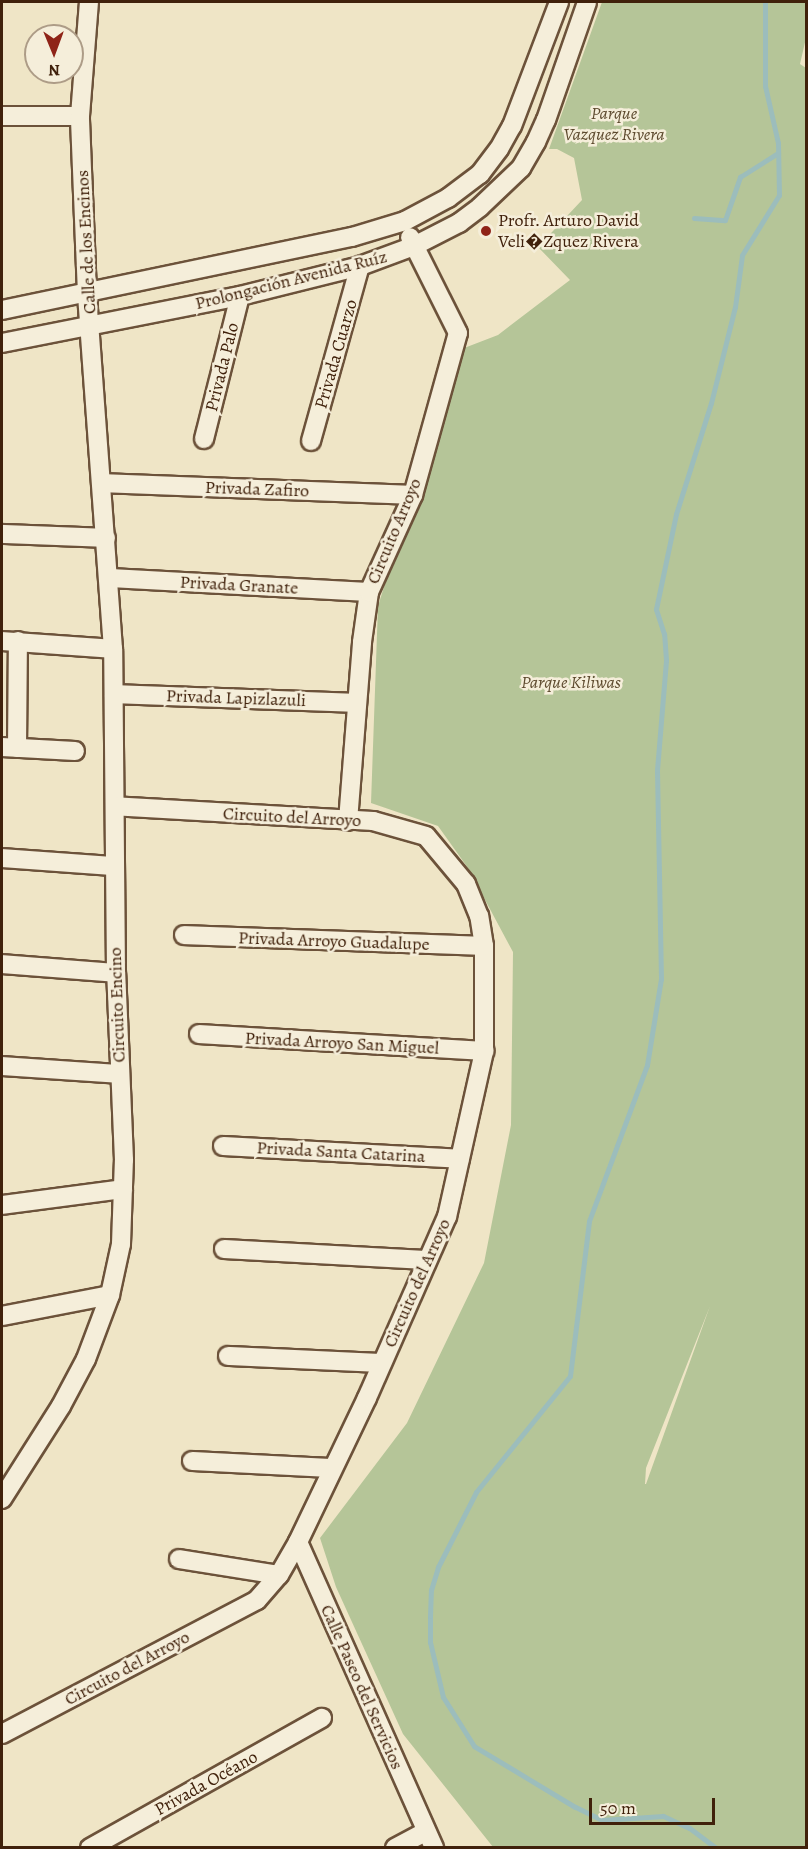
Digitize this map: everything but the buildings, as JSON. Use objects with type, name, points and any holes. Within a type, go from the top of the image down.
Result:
[{"type":"street","name":"Calle de los Encinos","points":[[89,2],[80,116],[87,294],[102,483]]},
{"type":"street","name":"Prolongación Avenida Ruíz","points":[[2,310],[352,237],[405,221],[448,198],[480,174],[499,150],[512,126],[559,2]]},
{"type":"street","name":"Prolongación Avenida Ruíz","points":[[2,344],[240,296],[360,266],[414,246],[459,223],[480,207],[521,168],[546,120],[587,2]]},
{"type":"street","points":[[2,116],[80,116]]},
{"type":"street","name":"Circuito Arroyo","points":[[348,820],[362,642],[369,592],[413,495],[458,333],[414,246],[405,221]]},
{"type":"street","name":"Privada Cuarzo","points":[[311,441],[360,266]]},
{"type":"street","name":"Privada Palo","points":[[204,438],[240,296]]},
{"type":"street","name":"Privada Zafiro","points":[[102,483],[413,495]]},
{"type":"street","name":"Circuito Encino","points":[[2,1499],[61,1406],[86,1359],[110,1295],[121,1244],[123,1189],[114,866],[113,649],[102,483]]},
{"type":"street","points":[[2,534],[106,538]]},
{"type":"street","name":"Privada Granate","points":[[110,578],[369,592]]},
{"type":"street","points":[[75,751],[9,748],[10,641],[113,649]]},
{"type":"street","name":"Privada Lapizlazuli","points":[[114,694],[357,703]]},
{"type":"street","name":"Circuito del Arroyo","points":[[2,1734],[257,1600],[279,1575],[298,1542],[382,1363],[447,1217],[484,1051],[484,946],[478,916],[466,884],[426,836],[382,822],[115,806]]},
{"type":"street","points":[[2,858],[114,866]]},
{"type":"street","name":"Privada Arroyo Guadalupe","points":[[184,935],[484,946]]},
{"type":"street","points":[[2,964],[116,973]]},
{"type":"street","name":"Privada Arroyo San Miguel","points":[[199,1034],[484,1051]]},
{"type":"street","points":[[2,1066],[120,1074]]},
{"type":"street","name":"Privada Santa Catarina","points":[[223,1146],[460,1159]]},
{"type":"street","points":[[2,1205],[123,1189]]},
{"type":"street","points":[[224,1249],[426,1260]]},
{"type":"street","points":[[2,1316],[110,1295]]},
{"type":"street","points":[[228,1356],[382,1363]]},
{"type":"street","points":[[192,1461],[331,1468]]},
{"type":"street","name":"Calle Paseo del Servicios","points":[[298,1542],[430,1840]]},
{"type":"street","points":[[179,1559],[279,1575]]},
{"type":"street","name":"Privada Océano","points":[[90,1848],[322,1718]]},
{"type":"street","points":[[395,1848],[430,1840]]},
{"type":"green space","name":"Parque Kiliwas","points":[[602,2],[806,2],[806,38],[800,64],[806,68],[806,1847],[493,1847],[403,1734],[336,1587],[320,1538],[407,1423],[484,1263],[511,1125],[513,952],[468,868],[438,826],[371,803],[378,606],[459,350],[498,335],[570,280],[538,247],[582,200],[574,158],[557,149],[549,149]],"holes":[[[710,1306],[646,1484],[646,1468]]]},
{"type":"waterway","points":[[716,1848],[689,1828],[663,1816],[602,1820],[575,1807],[474,1746],[443,1697],[430,1642],[430,1616],[431,1590],[438,1567],[476,1492],[570,1376],[589,1221],[647,1065],[661,979],[657,770],[666,660],[664,634],[656,609],[676,514],[711,403],[735,307],[742,255],[779,195],[778,143],[765,86],[765,2]]},
{"type":"waterway","points":[[694,218],[725,220],[740,177],[778,153]]},
{"type":"place","name":"Profr. Arturo David Veli�Zquez Rivera","points":[[486,231]]},
{"type":"park label","name":"Parque Vazquez Rivera","points":[[614,124]]}]
